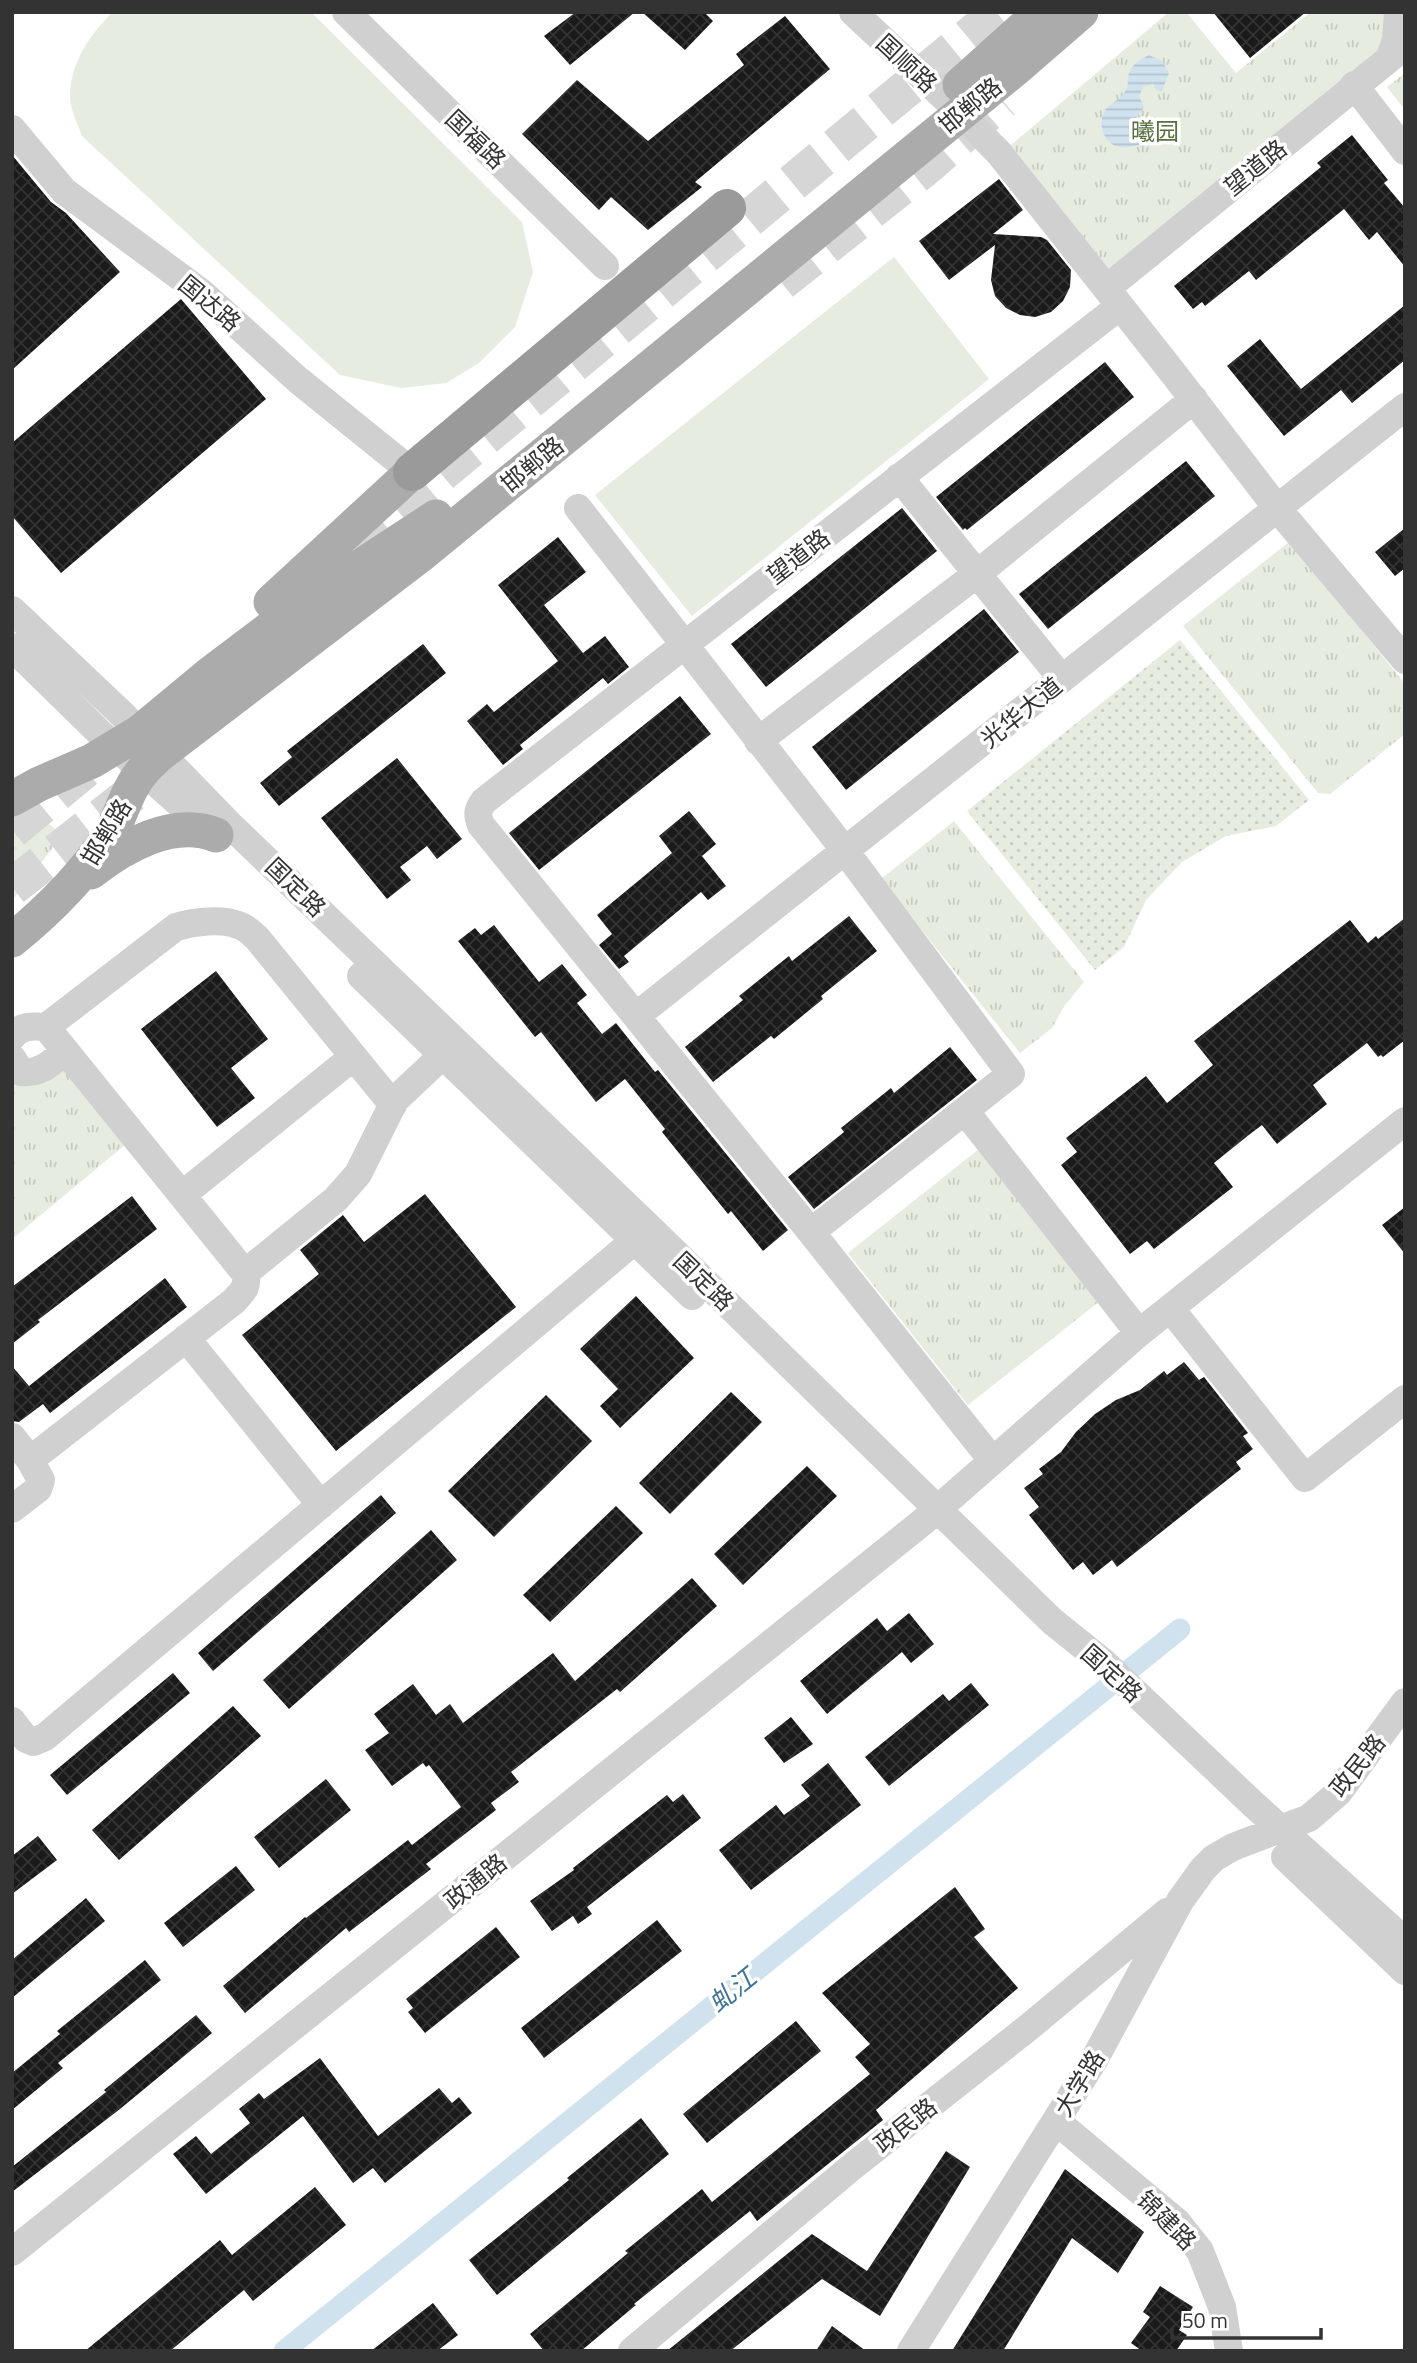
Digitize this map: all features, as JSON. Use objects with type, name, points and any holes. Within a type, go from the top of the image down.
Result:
[{"type":"highway","points":[[412,472],[727,208]]},
{"type":"main road","name":"邯郸路","points":[[952,106],[1041,12]]},
{"type":"main road","name":"邯郸路","points":[[18,795],[131,742],[210,674],[306,601],[432,520],[466,494],[952,106],[1081,12]]},
{"type":"main road","name":"邯郸路","points":[[12,940],[58,898],[88,865],[109,836],[131,788],[131,742],[250,620],[412,472]]},
{"type":"main road","points":[[58,898],[94,869],[145,840],[163,833],[193,829],[216,835]]},
{"type":"street","name":"国福路","points":[[346,12],[605,266]]},
{"type":"street","name":"国顺路","points":[[853,12],[1000,154],[1277,508],[1405,660]]},
{"type":"street","points":[[1397,53],[1398,12]]},
{"type":"street","name":"望道路","points":[[636,1016],[481,825],[477,816],[478,808],[899,477],[1114,297],[1354,85],[1397,53]]},
{"type":"street","points":[[1354,85],[1405,151]]},
{"type":"street","name":"国达路","points":[[12,129],[64,191],[202,293],[298,380],[412,472]]},
{"type":"street","points":[[758,741],[978,573],[1194,399]]},
{"type":"street","name":"光华大道","points":[[636,1016],[1405,407]]},
{"type":"street","points":[[899,477],[1062,679]]},
{"type":"street","points":[[578,508],[846,852],[1011,1074],[811,1232]]},
{"type":"street","name":"国定路","points":[[12,610],[216,835],[634,1241],[931,1514]]},
{"type":"street","name":"国定路","points":[[12,647],[230,825],[456,1040],[931,1514],[1042,1637],[1096,1668],[1271,1831],[1405,1941]]},
{"type":"street","points":[[12,1037],[24,1027],[46,1027],[176,927],[185,924],[236,923],[257,938],[393,1105]]},
{"type":"street","points":[[636,1016],[992,1460]]},
{"type":"street","points":[[30,1460],[234,1301],[245,1289],[248,1281],[245,1273],[46,1027]]},
{"type":"street","points":[[12,1058],[22,1072],[33,1073],[44,1069],[65,1051]]},
{"type":"street","points":[[245,1273],[336,1199],[358,1174],[393,1105],[406,1089],[443,1055]]},
{"type":"street","points":[[181,1195],[353,1057]]},
{"type":"street","points":[[965,1111],[1139,1333]]},
{"type":"street","name":"政通路","points":[[12,2252],[931,1514],[1139,1333],[1405,1121]]},
{"type":"street","points":[[12,1721],[26,1739],[33,1742],[45,1737],[634,1241]]},
{"type":"street","points":[[1170,1308],[1305,1478],[1405,1399]]},
{"type":"street","points":[[186,1338],[321,1505]]},
{"type":"street","points":[[12,1437],[41,1480],[38,1489],[12,1509]]},
{"type":"street","name":"政民路","points":[[1271,1831],[1309,1818],[1338,1793],[1405,1702]]},
{"type":"street","name":"国定路","points":[[1271,1831],[1405,1971]]},
{"type":"street","name":"大学路","points":[[911,2351],[1094,2060],[1180,1901],[1214,1858],[1271,1831]]},
{"type":"street","name":"政民路","points":[[632,2351],[852,2166],[1029,2027],[1180,1901]]},
{"type":"street","name":"锦建路","points":[[1056,2121],[1177,2222],[1200,2251],[1222,2307],[1229,2351]]},
{"type":"green space","points":[[113,12],[311,12],[522,222],[533,272],[515,327],[479,363],[446,383],[401,388],[340,375],[82,136],[70,99],[73,74],[82,51]]},
{"type":"green space","name":"曦园","points":[[1169,12],[1186,12],[1236,73],[1311,12],[1389,12],[1381,50],[1110,273],[1011,145]]},
{"type":"green space","points":[[1405,73],[1405,110],[1387,87]]},
{"type":"green space","points":[[894,257],[989,379],[692,616],[595,495]]},
{"type":"green space","points":[[1290,541],[1405,684],[1405,734],[1330,794],[1318,793],[1183,626]]},
{"type":"green space","points":[[1180,640],[1309,800],[1276,826],[1226,836],[1182,862],[1146,900],[1124,947],[1095,970],[967,811]]},
{"type":"green space","points":[[40,818],[58,832],[57,842],[12,901],[12,829]]},
{"type":"green space","points":[[954,821],[1084,982],[1065,1005],[1052,1028],[1020,1053],[881,879]]},
{"type":"green space","points":[[64,1065],[126,1144],[12,1239],[12,1075]]},
{"type":"green space","points":[[979,1149],[1100,1301],[968,1405],[848,1253]]},
{"type":"water","points":[[1149,55],[1162,61],[1169,73],[1162,91],[1156,90],[1153,84],[1143,87],[1139,96],[1144,107],[1136,118],[1148,130],[1149,140],[1135,146],[1115,145],[1105,136],[1103,114],[1125,92],[1132,67]]},
{"type":"building","points":[[576,12],[635,12],[570,65],[544,36]]},
{"type":"building","points":[[642,12],[704,12],[713,21],[685,50]]},
{"type":"building","points":[[1213,12],[1306,12],[1250,58]]},
{"type":"building","points":[[785,16],[830,69],[695,182],[702,187],[648,230],[611,197],[599,210],[522,134],[577,80],[648,141],[744,65],[736,54]]},
{"type":"building","points":[[1352,135],[1388,180],[1384,183],[1405,208],[1405,267],[1377,232],[1369,240],[1344,209],[1256,280],[1249,271],[1205,306],[1202,302],[1193,309],[1174,286],[1321,167],[1317,163]]},
{"type":"building","points":[[12,155],[51,202],[66,213],[120,272],[12,370]]},
{"type":"building","points":[[999,179],[1023,210],[993,234],[1041,237],[1047,240],[1071,270],[1070,287],[1063,301],[1051,312],[1035,317],[1020,315],[1006,308],[995,296],[991,280],[995,245],[949,280],[919,241]]},
{"type":"building","points":[[181,299],[266,399],[61,573],[12,516],[12,443]]},
{"type":"building","points":[[1405,305],[1405,360],[1352,403],[1341,390],[1284,436],[1227,366],[1260,339],[1301,389]]},
{"type":"building","points":[[1105,362],[1134,397],[967,530],[963,530],[936,497]]},
{"type":"building","points":[[1186,461],[1215,496],[1048,629],[1019,594]]},
{"type":"building","points":[[902,508],[937,551],[766,687],[731,644]]},
{"type":"building","points":[[1405,528],[1405,568],[1395,576],[1375,552]]},
{"type":"building","points":[[558,537],[586,572],[544,605],[583,653],[605,636],[629,667],[608,684],[603,678],[520,745],[523,749],[503,765],[467,721],[487,704],[494,712],[558,661],[498,585]]},
{"type":"building","points":[[984,609],[1019,652],[846,790],[812,747]]},
{"type":"building","points":[[423,644],[446,673],[279,806],[260,783],[292,757],[287,751]]},
{"type":"building","points":[[680,696],[711,734],[539,870],[509,833]]},
{"type":"building","points":[[397,758],[462,839],[437,859],[427,846],[400,867],[411,880],[387,899],[321,818]]},
{"type":"building","points":[[689,811],[716,844],[702,856],[726,886],[708,900],[701,892],[624,956],[629,962],[619,969],[599,945],[612,934],[597,915],[672,853],[659,836]]},
{"type":"building","points":[[849,916],[877,951],[821,996],[823,999],[774,1039],[771,1036],[713,1082],[685,1047],[743,1000],[739,996],[789,956],[792,961]]},
{"type":"building","points":[[1405,918],[1405,1040],[1383,1057],[1378,1057],[1367,1043],[1313,1085],[1327,1104],[1277,1144],[1262,1125],[1250,1134],[1214,1163],[1233,1187],[1154,1249],[1147,1241],[1130,1254],[1061,1165],[1077,1152],[1066,1138],[1146,1076],[1167,1103],[1213,1065],[1194,1041],[1350,920],[1368,943],[1376,936],[1378,939]]},
{"type":"building","points":[[494,925],[539,982],[562,964],[587,995],[577,1003],[602,1034],[616,1023],[655,1072],[658,1070],[788,1230],[763,1251],[731,1211],[728,1214],[662,1132],[665,1129],[625,1079],[596,1102],[541,1032],[535,1037],[458,941],[475,928],[481,935]]},
{"type":"building","points":[[216,971],[268,1039],[231,1068],[255,1098],[217,1127],[141,1029]]},
{"type":"building","points":[[950,1047],[977,1080],[814,1209],[788,1177],[844,1132],[841,1128],[891,1088],[894,1093]]},
{"type":"building","points":[[425,1194],[516,1307],[336,1451],[242,1335],[319,1274],[300,1250],[343,1215],[364,1242]]},
{"type":"building","points":[[132,1196],[157,1229],[38,1320],[40,1322],[12,1344],[12,1287]]},
{"type":"building","points":[[1405,1207],[1405,1254],[1382,1225]]},
{"type":"building","points":[[165,1278],[187,1307],[50,1413],[43,1404],[19,1422],[12,1421],[12,1366],[29,1386]]},
{"type":"building","points":[[636,1296],[694,1358],[620,1428],[600,1406],[618,1389],[580,1349]]},
{"type":"building","points":[[1184,1362],[1199,1380],[1204,1377],[1248,1433],[1243,1436],[1253,1449],[1236,1462],[1241,1469],[1117,1567],[1112,1560],[1093,1575],[1083,1562],[1073,1570],[1029,1515],[1039,1507],[1024,1488],[1043,1474],[1039,1469],[1061,1452],[1076,1432],[1095,1414],[1116,1400],[1140,1390],[1164,1371],[1167,1375]]},
{"type":"building","points":[[731,1392],[762,1422],[670,1514],[639,1483]]},
{"type":"building","points":[[546,1395],[592,1441],[494,1537],[448,1491]]},
{"type":"building","points":[[807,1466],[837,1496],[743,1585],[714,1554]]},
{"type":"building","points":[[381,1495],[396,1513],[213,1671],[198,1653]]},
{"type":"building","points":[[616,1506],[643,1533],[550,1622],[523,1595]]},
{"type":"building","points":[[431,1530],[457,1560],[289,1709],[263,1680]]},
{"type":"building","points":[[692,1578],[717,1606],[620,1692],[617,1689],[511,1772],[519,1782],[491,1803],[496,1810],[426,1864],[431,1869],[349,1932],[346,1928],[245,2013],[223,1986],[305,1917],[408,1840],[412,1845],[461,1807],[429,1765],[426,1767],[423,1763],[392,1786],[365,1750],[389,1733],[374,1714],[413,1684],[436,1715],[450,1704],[463,1723],[553,1653],[575,1681]]},
{"type":"building","points":[[909,1613],[934,1644],[911,1663],[902,1652],[827,1714],[800,1681],[877,1618],[887,1631]]},
{"type":"building","points":[[173,1673],[190,1693],[67,1795],[50,1775]]},
{"type":"building","points":[[971,1683],[989,1705],[889,1786],[865,1757],[943,1694],[949,1701]]},
{"type":"building","points":[[233,1706],[261,1736],[119,1860],[92,1830]]},
{"type":"building","points":[[791,1717],[813,1744],[784,1763],[764,1738]]},
{"type":"building","points":[[828,1763],[861,1805],[751,1890],[719,1850],[776,1805],[784,1815],[810,1796],[801,1785]]},
{"type":"building","points":[[326,1779],[351,1810],[279,1868],[254,1837]]},
{"type":"building","points":[[683,1794],[701,1818],[587,1907],[592,1914],[578,1924],[573,1916],[552,1931],[530,1901],[574,1870],[573,1868],[667,1795],[673,1802]]},
{"type":"building","points":[[38,1836],[57,1860],[12,1894],[12,1856]]},
{"type":"building","points":[[236,1866],[255,1890],[183,1947],[164,1923]]},
{"type":"building","points":[[955,1887],[985,1929],[974,1937],[1018,1988],[876,2110],[883,2120],[757,2221],[750,2211],[634,2304],[636,2305],[581,2351],[544,2351],[530,2334],[628,2253],[625,2251],[702,2189],[712,2202],[870,2074],[855,2057],[870,2044],[822,1993]]},
{"type":"building","points":[[86,1898],[105,1921],[12,1998],[12,1960]]},
{"type":"building","points":[[657,1920],[682,1951],[544,2058],[521,2028]]},
{"type":"building","points":[[496,1927],[520,1957],[425,2033],[408,2012],[413,2008],[406,1999]]},
{"type":"building","points":[[145,1960],[161,1980],[58,2063],[63,2068],[12,2110],[12,2073],[60,2034],[57,2031]]},
{"type":"building","points":[[196,2015],[212,2033],[120,2109],[12,2192],[12,2167]]},
{"type":"building","points":[[796,2021],[821,2051],[707,2143],[683,2114]]},
{"type":"building","points":[[320,2058],[378,2136],[439,2088],[452,2103],[459,2097],[472,2113],[385,2183],[373,2168],[353,2183],[303,2116],[206,2194],[173,2154],[196,2136],[211,2154],[250,2123],[239,2109],[259,2093],[264,2099]]},
{"type":"building","points":[[641,2118],[669,2154],[497,2295],[469,2260]]},
{"type":"building","points":[[946,2151],[970,2167],[880,2316],[822,2279],[730,2351],[667,2351],[812,2234],[867,2271]]},
{"type":"building","points":[[1065,2169],[1144,2232],[1118,2273],[1072,2238],[1003,2351],[952,2351]]},
{"type":"building","points":[[315,2187],[346,2225],[253,2301],[244,2290],[170,2351],[85,2351],[220,2240],[232,2255]]},
{"type":"building","points":[[1160,2286],[1193,2307],[1179,2330],[1187,2335],[1176,2351],[1142,2351],[1131,2343],[1150,2317],[1143,2312]]},
{"type":"building","points":[[433,2303],[458,2335],[437,2351],[371,2351]]},
{"type":"building","points":[[832,2326],[866,2351],[816,2351]]},
{"type":"waterway","name":"虬江","points":[[284,2351],[1180,1629]]},
{"type":"tunnel","points":[[353,546],[999,12]]},
{"type":"tunnel","points":[[781,282],[928,165],[1002,100]]},
{"type":"tunnel","points":[[12,830],[91,764]]},
{"type":"tunnel","points":[[12,887],[140,787]]}]
